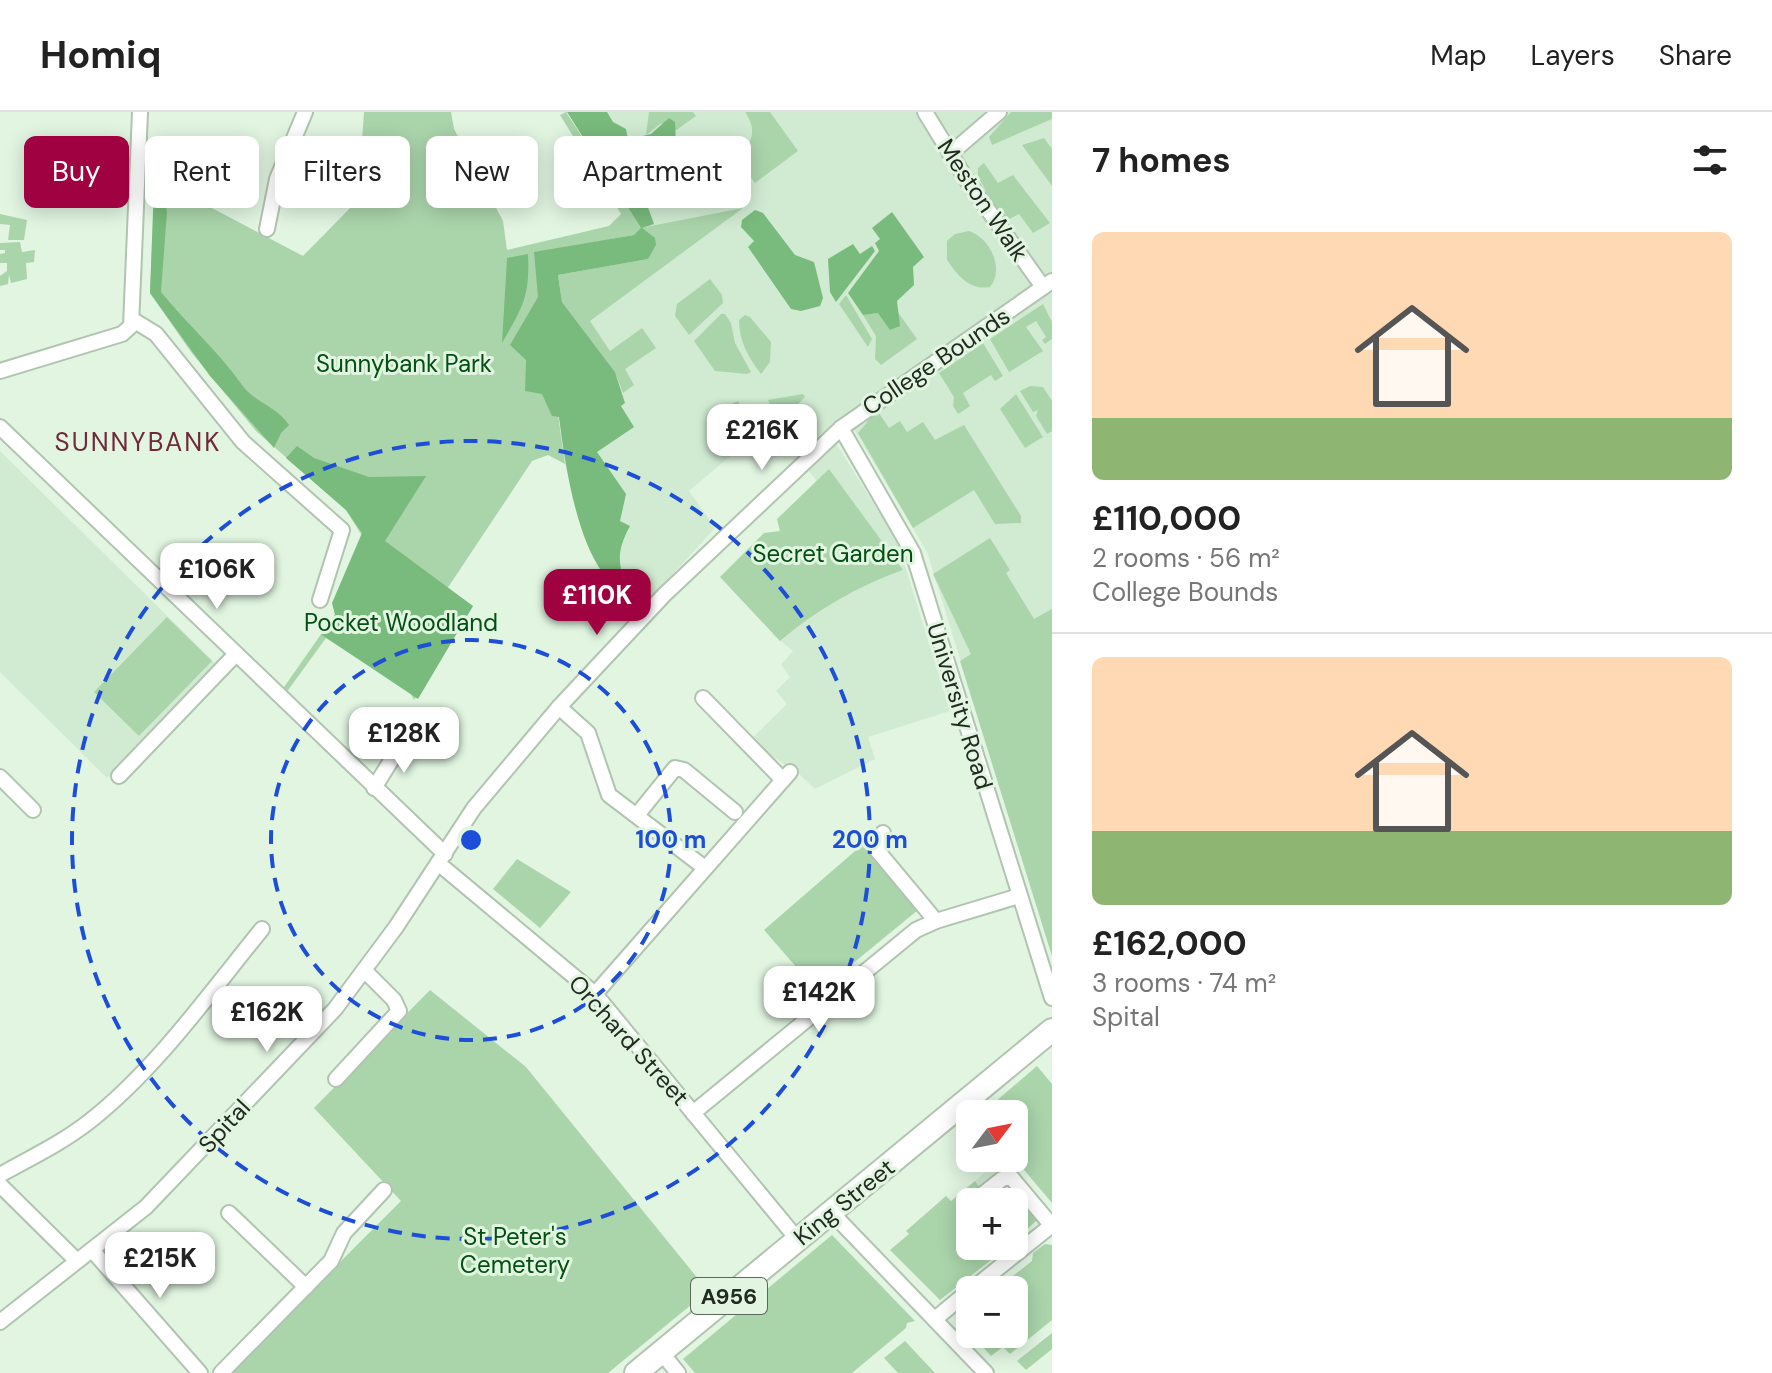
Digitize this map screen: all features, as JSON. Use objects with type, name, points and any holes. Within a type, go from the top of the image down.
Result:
[{"type":"main road","name":"King Street","points":[[636,1373],[1052,1030]]},
{"type":"street","points":[[0,371],[122,334],[133,320],[140,112]]},
{"type":"street","points":[[267,229],[287,152],[305,112]]},
{"type":"street","name":"Meston Walk","points":[[925,112],[950,154],[1047,284]]},
{"type":"street","points":[[950,154],[999,112]]},
{"type":"street","points":[[259,200],[272,202]]},
{"type":"street","name":"College Bounds","points":[[559,707],[664,595],[841,428],[1047,284]]},
{"type":"street","points":[[133,320],[156,334],[243,442],[342,530],[320,600]]},
{"type":"street","name":"Orchard Street","points":[[0,427],[374,788],[442,858],[595,994],[798,1240]]},
{"type":"street","name":"University Road","points":[[841,428],[913,553],[1052,998]]},
{"type":"street","points":[[119,776],[235,655]]},
{"type":"street","points":[[595,994],[787,776],[703,698]]},
{"type":"street","points":[[559,707],[588,733],[606,791],[705,868]]},
{"type":"street","name":"Spital","points":[[0,1322],[159,1194],[318,1027],[365,971],[474,808],[559,707]]},
{"type":"street","points":[[374,788],[402,743]]},
{"type":"street","points":[[637,815],[675,768],[684,770],[735,812]]},
{"type":"street","points":[[0,777],[33,810]]},
{"type":"street","points":[[883,833],[876,849],[936,921]]},
{"type":"street","points":[[693,1113],[916,930],[1019,896]]},
{"type":"street","points":[[0,1175],[63,1139],[103,1110],[168,1043],[262,929]]},
{"type":"street","points":[[336,1079],[399,1011],[394,1000],[365,971]]},
{"type":"street","points":[[991,1188],[1002,1179],[1011,1177],[1020,1188]]},
{"type":"street","points":[[0,1185],[75,1259]]},
{"type":"street","points":[[221,1373],[335,1256],[344,1233],[384,1190]]},
{"type":"street","points":[[988,1276],[1052,1226],[1028,1197]]},
{"type":"street","points":[[831,1212],[986,1373]]},
{"type":"street","points":[[229,1213],[306,1287]]},
{"type":"street","points":[[92,1250],[200,1373]]},
{"type":"street","points":[[935,1319],[956,1302]]},
{"type":"street","points":[[661,1352],[678,1373]]},
{"type":"shaded area","points":[[567,112],[1052,112],[1052,956],[927,552],[853,428],[842,417],[815,439],[802,437],[780,454],[769,437],[748,456],[740,448],[689,491],[715,528],[641,609],[602,573],[579,517],[565,464],[544,306],[641,228],[628,208],[751,208],[751,136],[582,136]]},
{"type":"shaded area","points":[[836,443],[898,543],[950,711],[868,737],[875,759],[815,789],[797,772],[798,768],[788,767],[750,740],[787,704],[776,691],[790,677],[781,665],[793,651],[772,634],[816,480],[806,468]]},
{"type":"shaded area","points":[[0,451],[215,663],[107,778],[0,672]]},
{"type":"shaded area","points":[[986,1172],[1006,1172],[986,1188],[980,1188],[975,1181]]},
{"type":"green space","name":"Sunnybank Park","points":[[364,112],[451,112],[458,136],[426,136],[426,208],[496,208],[503,221],[507,250],[609,226],[621,214],[617,208],[628,208],[641,228],[743,208],[590,321],[610,351],[642,328],[656,348],[625,369],[634,385],[623,393],[615,372],[562,302],[558,275],[648,259],[634,235],[535,253],[565,464],[548,455],[532,461],[447,589],[473,606],[414,700],[410,692],[326,638],[286,693],[282,690],[375,557],[346,510],[256,431],[191,352],[150,293],[154,208],[212,208],[303,256],[350,208],[410,208],[410,136],[362,136]]},
{"type":"green space","name":"Sunnybank Park","points":[[566,112],[582,136],[573,136],[560,115]]},
{"type":"green space","points":[[567,112],[607,112],[613,122],[626,129],[627,136],[582,136]]},
{"type":"green space","points":[[649,112],[693,112],[696,116],[675,131],[675,122],[660,124],[646,135]]},
{"type":"green space","points":[[745,112],[770,112],[798,151],[755,183],[751,178],[752,131]]},
{"type":"green space","points":[[1011,112],[1052,112],[1052,119],[992,145],[989,137]]},
{"type":"green space","points":[[669,118],[675,122],[676,136],[642,136],[651,134]]},
{"type":"green space","points":[[1044,138],[1052,149],[1052,186],[1022,145]]},
{"type":"green space","points":[[984,163],[998,183],[1013,175],[1050,223],[1033,233],[1019,214],[1004,222],[978,177],[978,168]]},
{"type":"green space","points":[[153,208],[166,208],[161,292],[247,391],[289,425],[274,448],[210,376],[150,293]]},
{"type":"green space","points":[[628,208],[648,208],[654,224],[642,228],[655,238],[656,245],[648,259],[558,275],[562,302],[615,372],[625,403],[621,406],[634,427],[597,452],[626,494],[620,521],[630,526],[621,547],[620,564],[633,602],[602,572],[593,556],[578,518],[559,417],[552,416],[542,394],[525,391],[526,360],[510,345],[538,297],[534,252],[634,235],[641,228]]},
{"type":"green space","points":[[755,210],[763,213],[795,255],[814,262],[823,298],[820,306],[801,311],[791,309],[748,247],[754,241],[741,227],[742,220]]},
{"type":"green space","points":[[892,212],[924,257],[913,267],[914,285],[897,301],[900,326],[890,330],[878,313],[863,315],[848,293],[879,251],[875,243],[880,239],[872,228]]},
{"type":"green space","points":[[0,214],[27,220],[24,240],[8,240],[10,225],[0,224]]},
{"type":"green space","points":[[969,231],[983,240],[993,255],[996,272],[990,287],[970,284],[947,260],[947,241],[955,234]]},
{"type":"green space","points":[[20,242],[22,252],[35,250],[34,262],[26,263],[27,279],[11,283],[9,275],[8,284],[0,286],[0,276],[7,271],[7,263],[0,263],[0,254],[5,250],[0,250],[0,243]]},
{"type":"green space","points":[[853,244],[860,254],[872,246],[875,251],[836,302],[830,292],[828,259]]},
{"type":"green space","points":[[528,254],[524,301],[502,343],[507,258]]},
{"type":"green space","points":[[710,279],[722,295],[723,303],[689,335],[675,316],[677,304]]},
{"type":"green space","points":[[846,295],[872,339],[868,347],[839,304]]},
{"type":"green space","points":[[1043,304],[1052,322],[1052,339],[1045,344],[1042,340],[1046,337],[1036,321],[1026,327],[1043,351],[1009,372],[990,339]]},
{"type":"green space","points":[[897,311],[917,339],[881,365],[875,359],[876,336],[863,315],[878,313],[899,326]]},
{"type":"green space","points":[[721,314],[725,314],[731,323],[735,343],[751,372],[747,374],[715,371],[694,341]]},
{"type":"green space","points":[[745,315],[771,342],[770,362],[761,374],[748,355],[741,335],[739,320]]},
{"type":"green space","points":[[983,343],[1003,376],[995,381],[991,375],[963,393],[970,406],[958,414],[953,406],[954,397],[939,373]]},
{"type":"green space","points":[[1030,386],[1043,387],[1052,401],[1052,431],[1047,434],[1036,416],[1038,410],[1033,412],[1020,391]]},
{"type":"green space","points":[[803,394],[805,397],[784,418],[777,418],[768,400]]},
{"type":"green space","points":[[1016,394],[1043,437],[1025,448],[1000,409]]},
{"type":"green space","points":[[738,401],[754,438],[743,451],[735,443],[721,409]]},
{"type":"green space","points":[[877,410],[889,428],[900,421],[907,432],[923,422],[935,440],[964,425],[1021,516],[1021,523],[995,524],[974,490],[913,528],[858,433]]},
{"type":"green space","name":"Pocket Woodland","points":[[297,446],[314,458],[369,477],[426,476],[385,541],[473,606],[418,699],[322,635],[335,615],[332,603],[362,533],[346,510],[286,458]]},
{"type":"green space","name":"Secret Garden","points":[[829,469],[903,570],[838,600],[780,641],[720,577],[764,533],[780,531],[777,519]]},
{"type":"green space","points":[[990,538],[1010,570],[1006,573],[1034,619],[1052,609],[1052,956],[960,661],[971,654],[933,574]]},
{"type":"green space","points":[[167,617],[212,661],[139,736],[94,692]]},
{"type":"green space","points":[[862,845],[918,910],[818,992],[764,930]]},
{"type":"green space","points":[[517,859],[571,892],[540,928],[493,889]]},
{"type":"green space","name":"St Peter's Cemetery","points":[[430,990],[526,1067],[708,1291],[608,1373],[229,1373],[401,1201],[314,1108]]},
{"type":"green space","points":[[1037,1066],[1052,1084],[1052,1203],[1026,1172],[1028,1100],[997,1100]]},
{"type":"green space","points":[[975,1181],[980,1188],[967,1188]]},
{"type":"green space","points":[[946,1196],[951,1201],[956,1197],[956,1260],[991,1260],[971,1276],[956,1276],[956,1287],[940,1300],[890,1250],[909,1234],[906,1231]]},
{"type":"green space","points":[[1028,1208],[1037,1220],[1028,1229]]},
{"type":"green space","points":[[832,1235],[915,1321],[907,1323],[906,1328],[852,1373],[695,1373],[683,1359]]},
{"type":"green space","points":[[1045,1244],[1052,1245],[1052,1320],[1028,1339],[1028,1276],[1013,1276],[1032,1261],[1033,1253]]},
{"type":"green space","points":[[1052,1333],[1052,1349],[1026,1370],[1017,1361]]},
{"type":"green space","points":[[905,1341],[935,1373],[898,1373],[884,1358]]},
{"type":"green space","points":[[984,1348],[1002,1348],[991,1356]]},
{"type":"green space","points":[[1004,1348],[1017,1348],[1010,1354]]},
{"type":"district","name":"SUNNYBANK","points":[[138,442]]}]
